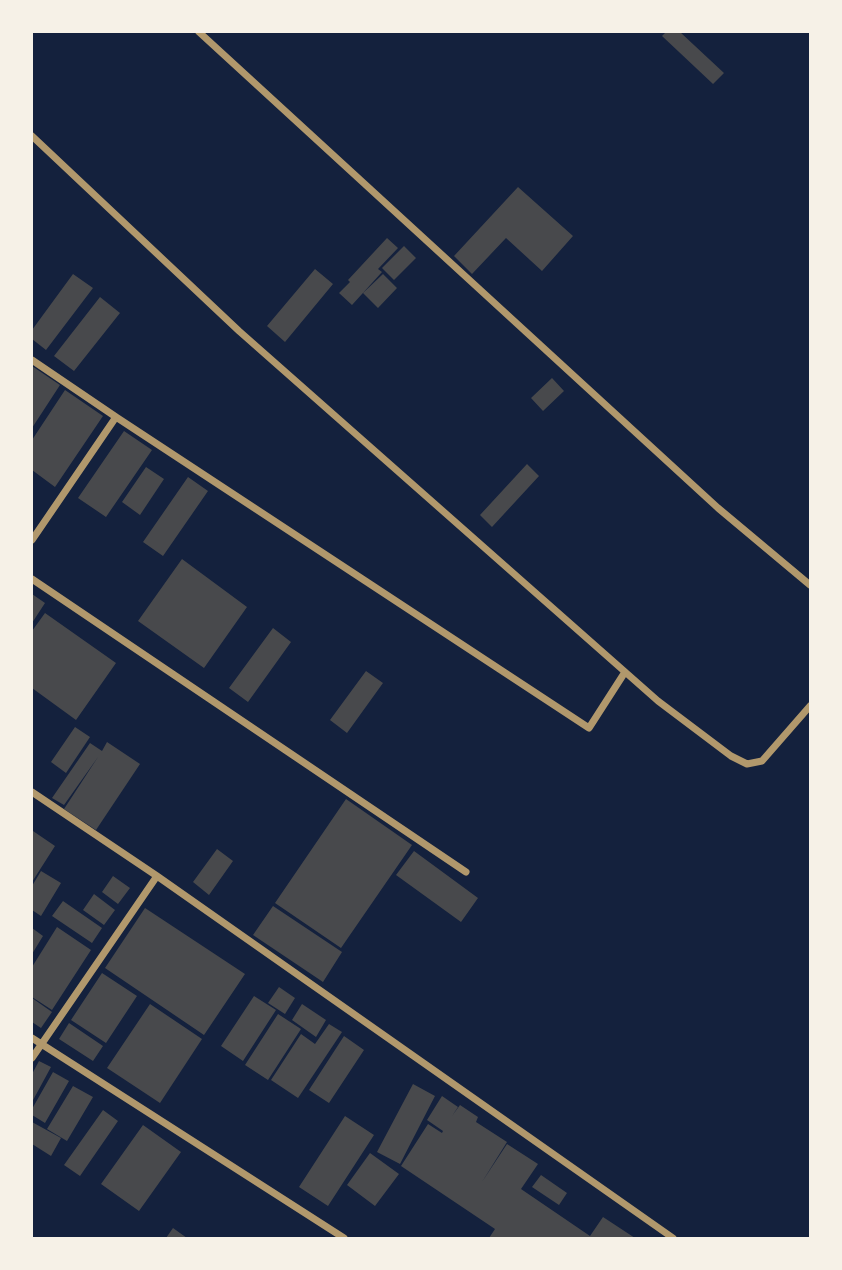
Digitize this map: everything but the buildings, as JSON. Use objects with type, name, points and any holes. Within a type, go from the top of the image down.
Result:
[{"type":"street","points":[[199,32],[718,508],[810,585]]},
{"type":"street","points":[[32,136],[239,331],[658,701],[731,756],[747,764],[762,761],[810,706]]},
{"type":"street","points":[[32,360],[589,728],[625,672]]},
{"type":"street","points":[[32,540],[116,417]]},
{"type":"street","points":[[32,579],[466,872]]},
{"type":"street","points":[[32,792],[157,876],[673,1238]]},
{"type":"street","points":[[32,1058],[157,876]]},
{"type":"street","points":[[32,1038],[344,1238]]}]
